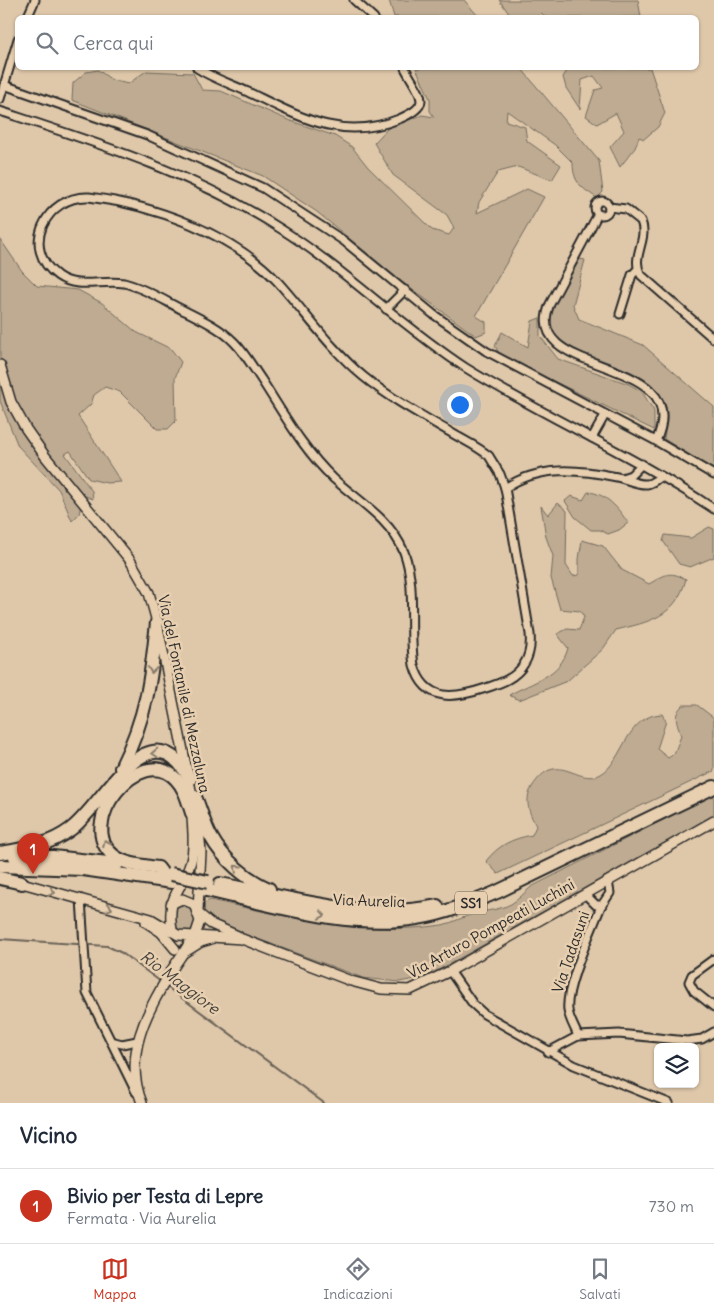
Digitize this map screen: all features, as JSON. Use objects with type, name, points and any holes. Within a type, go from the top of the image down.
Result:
[{"type":"highway","points":[[118,778],[142,722],[151,684],[157,622]]},
{"type":"highway","points":[[0,853],[40,846],[62,836],[86,816],[138,757],[156,751],[163,752],[176,760],[190,779]]},
{"type":"highway","points":[[168,876],[158,868],[126,862],[111,853],[101,834],[101,822],[105,810],[130,778],[142,771],[157,769],[170,773],[178,780],[193,809]]},
{"type":"highway","name":"Via Aurelia","points":[[207,886],[352,909],[390,911],[424,908],[449,902],[493,885],[714,778]]},
{"type":"highway","name":"Via Aurelia","points":[[0,858],[53,857],[83,860],[168,876],[314,913],[352,919],[390,920],[427,916],[461,907],[497,892],[714,787]]},
{"type":"highway","points":[[192,792],[213,841],[244,874],[269,889],[312,902]]},
{"type":"highway","name":"Via Aurelia","points":[[0,866],[83,869],[168,876]]},
{"type":"highway","points":[[0,878],[22,883]]},
{"type":"street","points":[[28,15],[34,0]]},
{"type":"street","points":[[354,0],[371,15]]},
{"type":"street","points":[[0,99],[15,49]]},
{"type":"street","points":[[201,70],[307,119],[330,125],[362,129],[384,125],[414,113],[420,107],[422,100],[406,70]]},
{"type":"street","points":[[4,84],[147,135],[249,181],[280,198],[344,241],[433,314],[491,354],[656,441],[714,475]]},
{"type":"street","points":[[0,111],[141,158],[229,198],[276,225],[316,252],[386,309],[465,367],[642,464],[714,509]]},
{"type":"street","points":[[89,197],[164,213],[211,234],[249,257],[273,277],[334,349],[362,376],[487,455],[498,470],[505,488],[530,634],[528,656],[521,669],[504,682],[462,695],[442,695],[424,684],[415,668],[407,565],[401,547],[386,523],[333,478],[312,455],[246,356],[228,336],[208,323],[130,285],[111,282],[74,283],[58,276],[48,268],[39,252],[39,234],[45,220],[54,209],[66,202],[89,197]]},
{"type":"street","points":[[598,214],[595,208],[598,202],[604,201],[609,207],[626,209],[641,220],[644,236],[636,260],[641,275],[714,339]]},
{"type":"street","points":[[598,214],[607,213],[609,207]]},
{"type":"street","points":[[598,214],[550,304],[547,324],[553,338],[565,350],[636,379],[650,389],[657,400],[662,416],[656,441]]},
{"type":"street","points":[[620,314],[632,276],[638,269]]},
{"type":"street","points":[[386,309],[405,290]]},
{"type":"street","name":"Via del Fontanile di Mezzaluna","points":[[0,365],[8,394],[26,429],[133,564],[149,593],[157,622],[192,792],[192,856],[171,904]]},
{"type":"street","points":[[592,438],[604,415]]},
{"type":"street","points":[[622,478],[631,475],[642,464]]},
{"type":"street","points":[[505,488],[526,476],[555,470],[588,472],[646,484],[661,476]]},
{"type":"street","name":"Via del Fontanile di Mezzaluna","points":[[193,809],[199,830],[201,852],[198,912]]},
{"type":"street","name":"Via Arturo Pompeati Luchini","points":[[198,912],[209,923],[242,939],[351,981],[381,989],[401,991],[413,989],[450,971],[714,821]]},
{"type":"street","name":"Via Tadasuni","points":[[578,1036],[569,1014],[568,1003],[573,983],[601,906],[607,902],[610,893],[608,881]]},
{"type":"street","points":[[22,883],[154,920],[173,931],[194,936]]},
{"type":"street","name":"Via Tadasuni","points":[[585,894],[596,905],[601,906]]},
{"type":"street","points":[[81,899],[87,993],[141,1103]]},
{"type":"street","points":[[141,1103],[134,1072],[136,1041],[179,951],[194,936],[200,926],[198,912],[187,899],[180,899],[171,904],[173,931],[179,951]]},
{"type":"street","points":[[137,916],[161,932],[179,951]]},
{"type":"street","name":"Via Arturo Pompeati Luchini","points":[[194,936],[242,939]]},
{"type":"street","name":"Via Arturo Pompeati Luchini","points":[[179,951],[204,941],[224,937]]},
{"type":"street","points":[[714,959],[692,975],[689,982],[694,991],[714,1007]]},
{"type":"street","points":[[450,971],[478,1009],[548,1052],[574,1065],[669,1103]]},
{"type":"street","points":[[548,1052],[578,1036],[619,1034],[687,1041],[700,1040],[714,1032]]},
{"type":"street","points":[[111,1041],[122,1044],[136,1041]]},
{"type":"shaded area","points":[[389,0],[464,0],[477,15],[393,15]]},
{"type":"shaded area","points":[[499,0],[638,0],[641,15],[543,15],[541,13],[539,15],[510,15]]},
{"type":"shaded area","points":[[98,70],[112,80],[128,84],[146,71],[193,73],[202,90],[221,91],[288,120],[335,136],[352,147],[368,167],[432,230],[449,235],[454,228],[447,215],[393,175],[374,143],[388,128],[422,115],[434,117],[430,111],[430,99],[417,70],[523,70],[599,161],[603,192],[597,198],[579,184],[573,170],[573,163],[555,145],[507,111],[506,121],[525,127],[527,141],[561,165],[552,180],[518,167],[498,172],[479,202],[477,213],[527,189],[544,197],[476,316],[486,322],[486,332],[476,336],[402,282],[317,212],[263,176],[72,100],[73,83],[86,72]]},
{"type":"shaded area","points":[[568,70],[651,70],[665,113],[658,127],[644,139],[639,137],[635,148],[620,167],[610,147],[624,131],[616,113],[597,124],[586,116],[595,90],[603,88],[594,76],[582,80],[580,109],[566,88],[563,77]]},
{"type":"shaded area","points":[[0,239],[22,271],[37,286],[78,290],[102,303],[136,332],[171,349],[181,362],[175,378],[176,421],[168,429],[157,429],[120,392],[105,387],[94,395],[91,404],[78,416],[121,482],[107,483],[89,479],[70,451],[65,454],[92,491],[93,499],[83,495],[79,514],[72,521],[59,490],[18,446],[0,401]]},
{"type":"shaded area","points":[[580,259],[585,260],[573,305],[579,319],[643,345],[714,407],[714,470],[664,439],[667,412],[659,394],[644,381],[580,354],[562,344],[551,331],[550,313],[552,307]]},
{"type":"shaded area","points":[[540,318],[540,336],[558,359],[629,384],[642,392],[654,411],[654,430],[500,355],[495,346],[502,332],[528,347],[532,321]]},
{"type":"shaded area","points":[[588,492],[601,495],[616,507],[628,523],[619,530],[608,534],[600,530],[591,530],[575,517],[565,501],[571,496],[583,500]]},
{"type":"shaded area","points":[[558,503],[567,511],[566,565],[573,576],[579,575],[582,540],[603,546],[622,570],[649,584],[671,574],[686,579],[675,602],[660,616],[616,630],[603,649],[567,681],[519,700],[509,695],[545,677],[559,665],[568,648],[557,634],[567,629],[579,630],[584,617],[580,611],[560,609],[551,578],[553,556],[546,537],[541,506],[548,515]]},
{"type":"shaded area","points":[[709,527],[714,529],[714,557],[690,567],[679,564],[663,541],[665,535],[691,538]]},
{"type":"shaded area","points":[[683,705],[697,705],[714,718],[714,771],[498,874],[486,861],[506,844],[518,838],[532,835],[536,826],[528,806],[528,797],[532,787],[541,775],[550,770],[558,769],[592,777],[601,774],[615,760],[626,740],[640,722],[650,716],[662,714],[666,721],[657,749],[668,758],[674,754],[681,736],[676,716]]},
{"type":"shaded area","points":[[714,794],[714,816],[426,977],[399,982],[363,978],[215,923],[205,916],[204,903],[210,900],[296,918],[354,927],[413,928],[442,925],[511,904],[531,887]]},
{"type":"shaded area","points":[[180,903],[189,905],[195,919],[195,926],[191,931],[184,933],[176,928],[173,908]]},
{"type":"waterway","name":"Rio Maggiore","points":[[0,939],[107,946],[122,953],[161,982]]},
{"type":"waterway","name":"Rio Maggiore","points":[[167,987],[324,1103]]},
{"type":"place","name":"Bivio per Testa di Lepre","points":[[33,874]]}]
